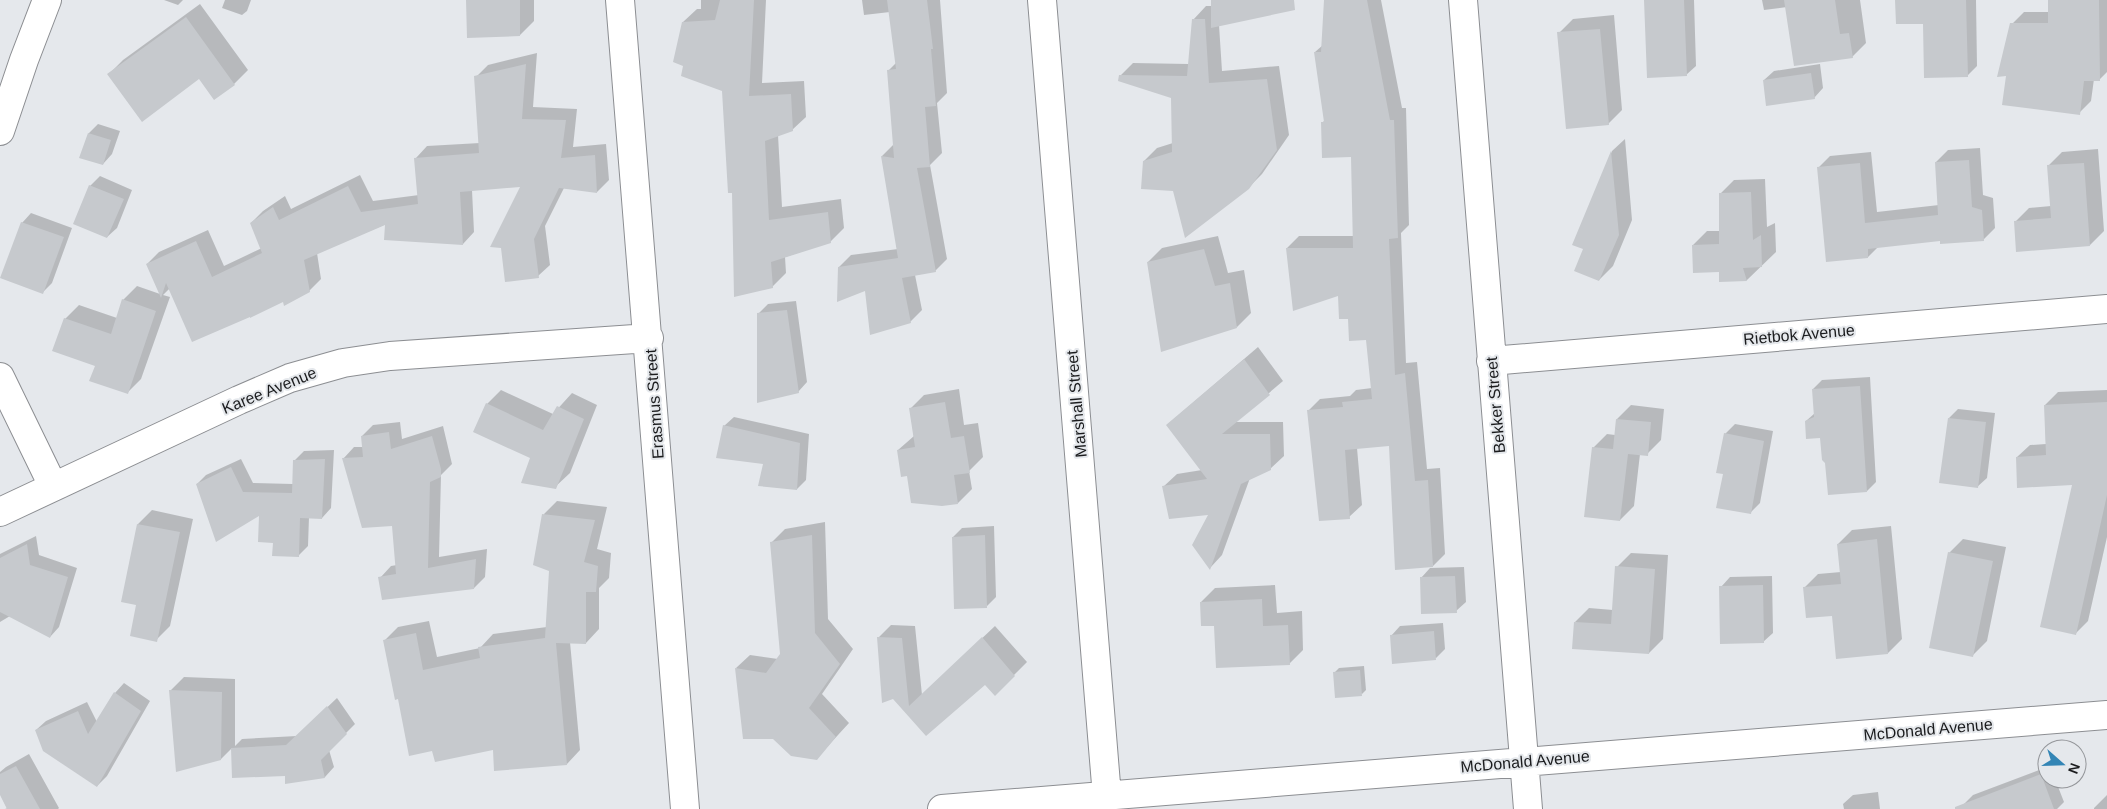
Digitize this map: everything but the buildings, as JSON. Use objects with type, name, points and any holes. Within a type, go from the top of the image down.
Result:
[{"type":"street","points":[[0,131],[47,0]]},
{"type":"street","name":"Erasmus Street","points":[[620,0],[649,338],[685,809]]},
{"type":"street","name":"Marshall Street","points":[[1042,0],[1107,802]]},
{"type":"street","name":"Bekker Street","points":[[1463,0],[1528,809]]},
{"type":"street","name":"Rietbok Avenue","points":[[1491,360],[2107,308]]},
{"type":"street","name":"Karee Avenue","points":[[0,512],[248,396],[290,378],[343,363],[390,356],[649,338]]},
{"type":"street","points":[[0,378],[53,486]]},
{"type":"street","name":"McDonald Avenue","points":[[942,809],[1107,802],[1525,761],[2107,714]]}]
